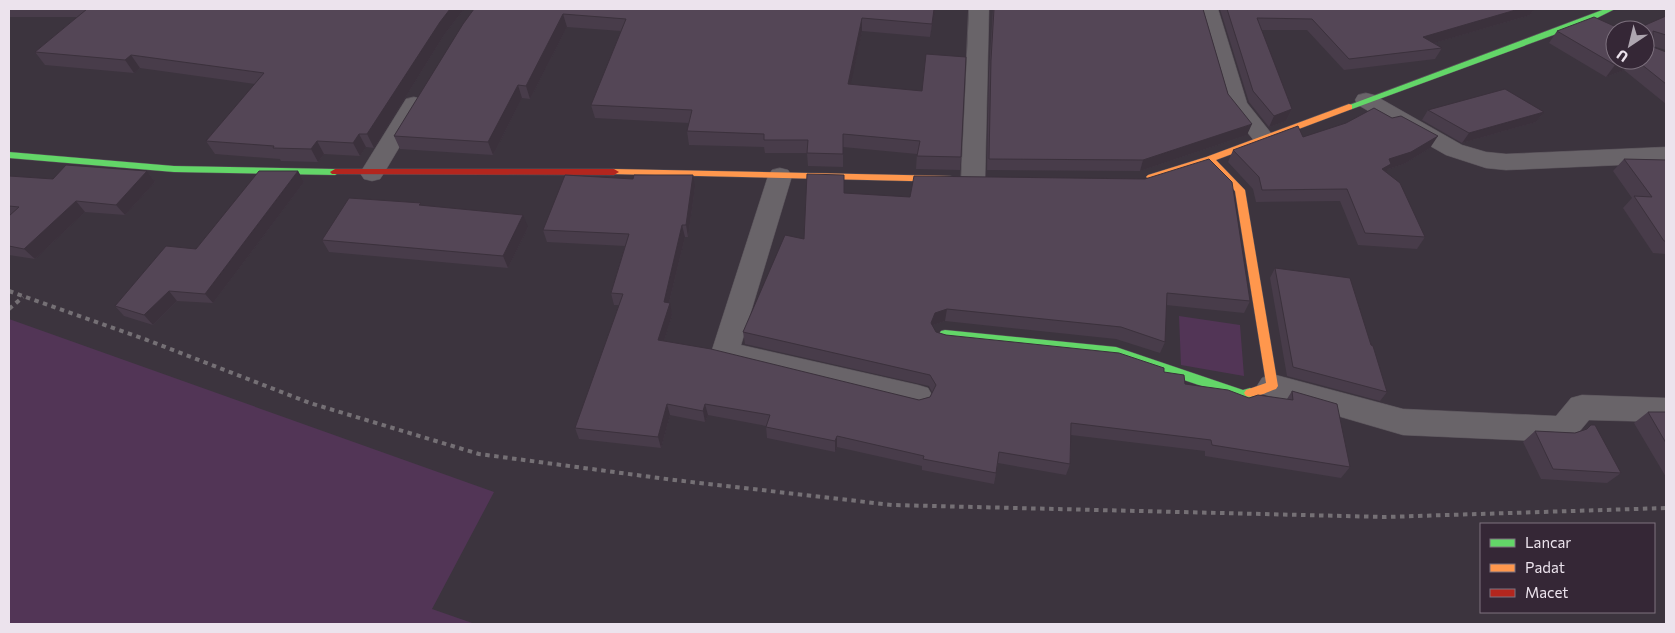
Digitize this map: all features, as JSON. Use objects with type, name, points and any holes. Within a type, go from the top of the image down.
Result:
[{"type":"street","points":[[9,154],[174,169],[372,173],[589,171],[978,180],[979,9]]},
{"type":"street","points":[[1208,9],[1236,104],[1264,138]]},
{"type":"street","points":[[1140,181],[1210,159],[1586,20],[1611,9]]},
{"type":"street","points":[[1586,20],[1605,30]]},
{"type":"street","points":[[372,173],[426,84]]},
{"type":"street","points":[[1366,100],[1454,150],[1469,157],[1487,161],[1506,162],[1666,154]]},
{"type":"street","points":[[1210,159],[1240,190],[1272,386]]},
{"type":"street","points":[[780,176],[725,353],[918,397]]},
{"type":"street","points":[[945,334],[1116,352],[1243,395],[1272,386],[1403,422],[1563,430],[1582,407],[1666,410]]},
{"type":"path","points":[[9,291],[148,340],[310,403],[479,454],[674,480],[892,505],[1385,517],[1666,508]]},
{"type":"path","points":[[9,309],[24,296]]},
{"type":"shaded area","points":[[1179,316],[1240,325],[1244,376],[1181,365]]},
{"type":"shaded area","points":[[9,319],[494,492],[432,609],[475,624],[9,624]]},
{"type":"building","points":[[87,9],[450,9],[367,134],[359,134],[353,143],[317,141],[311,149],[273,148],[274,146],[206,141],[264,73],[131,55],[125,60],[35,52]]},
{"type":"building","points":[[474,9],[934,9],[932,24],[862,18],[848,84],[922,91],[926,54],[966,57],[961,157],[917,156],[920,141],[843,134],[843,154],[807,153],[808,140],[764,140],[764,134],[687,131],[692,110],[591,105],[626,19],[563,14],[526,86],[518,85],[488,142],[394,136]]},
{"type":"building","points":[[994,9],[1203,9],[1228,94],[1252,124],[1143,160],[989,159]]},
{"type":"building","points":[[1227,9],[1519,9],[1423,37],[1442,48],[1349,59],[1312,19],[1257,18],[1292,109],[1274,116],[1253,91]]},
{"type":"building","points":[[1666,16],[1666,35],[1655,32],[1655,21]]},
{"type":"building","points":[[1594,17],[1605,22],[1605,59],[1557,31]]},
{"type":"building","points":[[1655,48],[1666,52],[1666,84],[1648,70],[1655,70]]},
{"type":"building","points":[[1505,89],[1544,112],[1469,133],[1428,110]]},
{"type":"building","points":[[1374,108],[1392,118],[1401,116],[1438,136],[1411,152],[1389,159],[1391,164],[1382,169],[1400,183],[1425,237],[1365,233],[1347,189],[1262,190],[1259,177],[1233,150],[1298,126],[1303,137],[1346,123]]},
{"type":"building","points":[[1209,159],[1232,182],[1250,301],[1167,293],[1165,342],[1121,327],[947,309],[935,313],[931,323],[936,332],[946,335],[1119,353],[1164,368],[1164,372],[1184,375],[1185,384],[1228,390],[1249,398],[1258,395],[1293,400],[1292,391],[1337,404],[1350,467],[1212,445],[1211,440],[1071,423],[1070,464],[999,452],[996,473],[923,459],[924,456],[837,436],[835,441],[766,427],[770,415],[705,404],[703,411],[667,404],[658,437],[575,428],[623,294],[611,293],[629,234],[543,230],[565,175],[633,179],[634,175],[693,175],[686,225],[682,225],[664,302],[670,303],[658,340],[711,349],[919,400],[930,397],[936,385],[930,375],[743,332],[785,235],[804,239],[807,174],[844,175],[844,193],[910,197],[914,176],[1145,179]]},
{"type":"building","points":[[1624,159],[1666,160],[1666,241],[1664,241],[1634,196],[1652,197]]},
{"type":"building","points":[[66,165],[147,171],[116,205],[76,201],[24,249],[9,246],[9,216],[19,207],[9,206],[9,176],[53,179]]},
{"type":"building","points":[[259,171],[298,171],[205,294],[169,291],[144,315],[115,306],[166,246],[196,249]]},
{"type":"building","points":[[349,198],[421,203],[419,205],[523,215],[503,256],[322,240]]},
{"type":"building","points":[[1275,268],[1350,278],[1387,392],[1293,367]]},
{"type":"building","points":[[1648,412],[1666,412],[1666,443]]},
{"type":"building","points":[[1591,425],[1595,425],[1621,473],[1553,469],[1535,431],[1575,433],[1587,429]]},
{"type":"traffic: fast","points":[[1349,107],[1586,20],[1611,9]]},
{"type":"traffic: fast","points":[[9,155],[174,169],[335,172]]},
{"type":"traffic: fast","points":[[945,334],[1116,352],[1243,395],[1250,393]]},
{"type":"traffic: slow","points":[[1151,177],[1209,159],[1349,107]]},
{"type":"traffic: slow","points":[[1209,159],[1240,190],[1272,386],[1250,393]]},
{"type":"traffic: slow","points":[[614,172],[951,179]]},
{"type":"traffic: jam","points":[[335,172],[614,172]]}]
